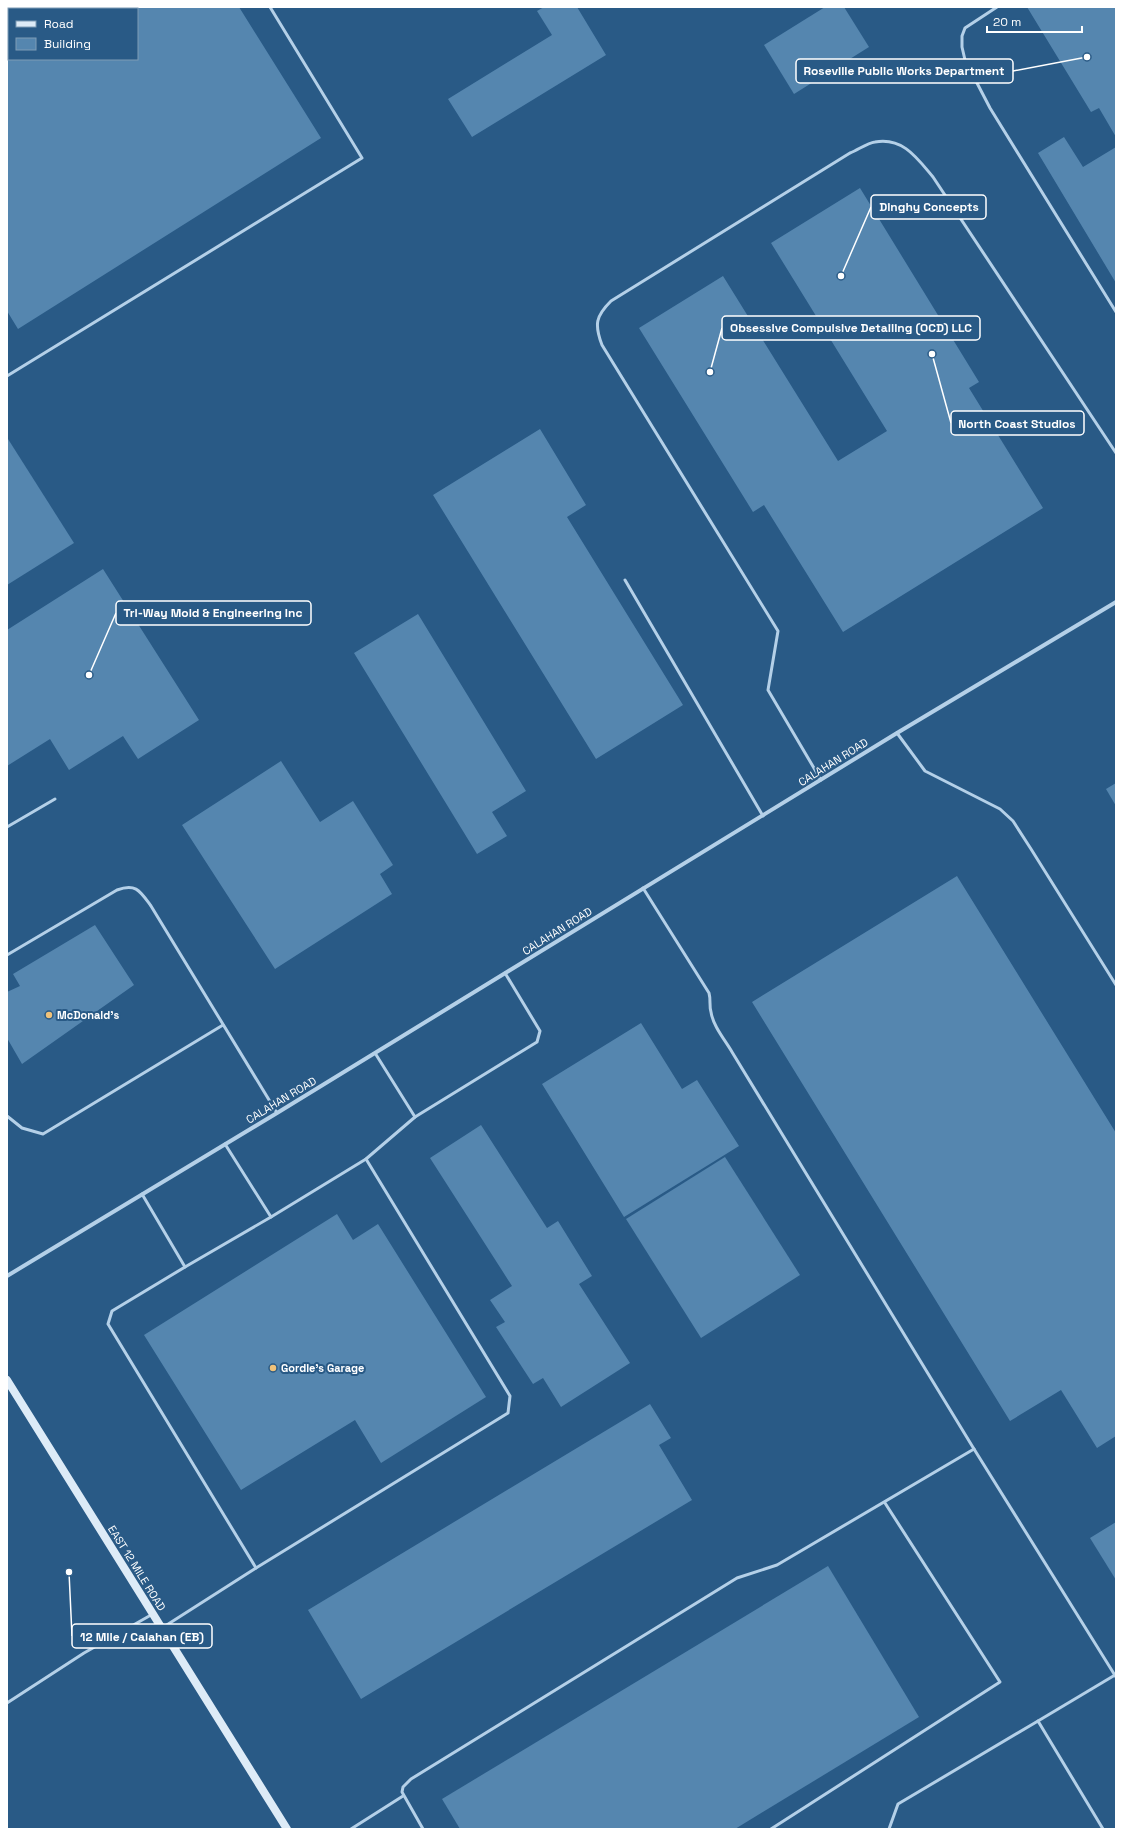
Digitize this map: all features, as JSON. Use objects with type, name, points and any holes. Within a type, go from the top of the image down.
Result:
[{"type":"main road","name":"EAST 12 MILE ROAD","points":[[7,1380],[287,1829]]},
{"type":"street","name":"CALAHAN ROAD","points":[[7,1276],[376,1053],[897,733],[1116,602]]},
{"type":"lane","points":[[7,376],[362,158],[270,7]]},
{"type":"lane","points":[[998,7],[965,28],[962,36],[962,47],[965,60],[990,108],[1116,312]]},
{"type":"lane","points":[[821,781],[768,690],[778,631],[602,345],[597,332],[598,320],[602,310],[611,301],[850,153],[874,142],[895,142],[912,152],[933,177],[1116,453]]},
{"type":"lane","points":[[625,580],[763,816]]},
{"type":"lane","points":[[897,733],[925,770],[1000,809],[1010,818],[1116,985]]},
{"type":"lane","points":[[7,827],[55,799]]},
{"type":"lane","points":[[7,955],[117,890],[126,887],[134,888],[141,892],[277,1113]]},
{"type":"lane","points":[[643,888],[709,993],[711,1001],[710,1011],[713,1021],[974,1449],[1115,1676],[1038,1720],[898,1804],[889,1829]]},
{"type":"lane","points":[[256,1568],[108,1324],[112,1310],[271,1217],[366,1159],[415,1116],[537,1042],[540,1031],[505,973]]},
{"type":"lane","points":[[7,1116],[22,1128],[43,1134],[223,1025]]},
{"type":"lane","points":[[376,1053],[415,1116]]},
{"type":"lane","points":[[225,1144],[271,1217]]},
{"type":"lane","points":[[162,1628],[256,1568],[508,1413],[510,1396],[366,1159]]},
{"type":"lane","points":[[142,1194],[185,1267]]},
{"type":"lane","points":[[423,1829],[403,1796],[403,1787],[411,1779],[737,1578],[777,1565],[885,1503],[974,1449]]},
{"type":"lane","points":[[771,1829],[1000,1682],[885,1503]]},
{"type":"lane","points":[[7,1703],[84,1653],[153,1614]]},
{"type":"lane","points":[[1038,1720],[1103,1829]]},
{"type":"lane","points":[[351,1829],[403,1796]]},
{"type":"building","points":[[239,7],[321,138],[18,329],[7,311],[7,60],[138,60],[138,8],[90,8]]},
{"type":"building","points":[[544,7],[577,7],[606,55],[472,137],[448,99],[552,35],[537,11]]},
{"type":"building","points":[[825,7],[844,7],[869,47],[794,94],[764,45]]},
{"type":"building","points":[[1027,7],[1116,7],[1116,137],[1099,108],[1091,112]]},
{"type":"building","points":[[1064,137],[1083,167],[1116,147],[1116,283],[1038,153]]},
{"type":"building","points":[[860,188],[979,382],[969,388],[1043,508],[843,632],[764,505],[753,512],[639,328],[723,276],[838,461],[887,431],[771,243]]},
{"type":"building","points":[[540,429],[586,505],[567,517],[683,705],[596,759],[433,495]]},
{"type":"building","points":[[8,439],[74,543],[7,585],[7,440]]},
{"type":"building","points":[[103,569],[199,720],[138,759],[123,736],[69,770],[50,739],[7,766],[7,630]]},
{"type":"building","points":[[418,614],[526,791],[492,812],[507,836],[477,854],[354,653]]},
{"type":"building","points":[[281,761],[320,822],[353,801],[393,865],[380,874],[392,894],[275,969],[182,825]]},
{"type":"building","points":[[1116,783],[1116,806],[1106,789]]},
{"type":"building","points":[[957,876],[1116,1133],[1116,1436],[1097,1448],[1061,1390],[1010,1421],[752,1002]]},
{"type":"building","name":"McDonald's","points":[[95,925],[134,985],[22,1064],[7,1038],[7,992],[20,986],[13,974]]},
{"type":"building","points":[[641,1023],[682,1089],[697,1080],[739,1146],[624,1217],[542,1084]]},
{"type":"building","points":[[481,1125],[547,1228],[558,1221],[592,1276],[579,1284],[630,1363],[561,1407],[543,1378],[533,1384],[496,1327],[505,1322],[490,1300],[512,1286],[430,1158]]},
{"type":"building","points":[[725,1157],[800,1275],[701,1338],[626,1219]]},
{"type":"building","points":[[337,1214],[353,1240],[378,1224],[486,1397],[381,1463],[355,1420],[241,1490],[144,1335]]},
{"type":"building","points":[[650,1404],[671,1438],[659,1445],[692,1500],[361,1699],[308,1610]]},
{"type":"building","points":[[1116,1522],[1116,1580],[1090,1538]]},
{"type":"building","points":[[828,1566],[919,1717],[735,1829],[460,1829],[442,1799]]},
{"type":"place","name":"Roseville Public Works Department","points":[[1087,57]]},
{"type":"place","name":"Dinghy Concepts","points":[[841,276]]},
{"type":"place","name":"North Coast Studios","points":[[932,354]]},
{"type":"place","name":"Obsessive Compulsive Detailing (OCD) LLC","points":[[710,372]]},
{"type":"place","name":"Tri-Way Mold & Engineering Inc","points":[[89,675]]},
{"type":"place","name":"McDonald's","points":[[49,1015]]},
{"type":"place","name":"Gordie's Garage","points":[[273,1368]]},
{"type":"place","name":"12 Mile / Calahan (EB)","points":[[69,1572]]}]
